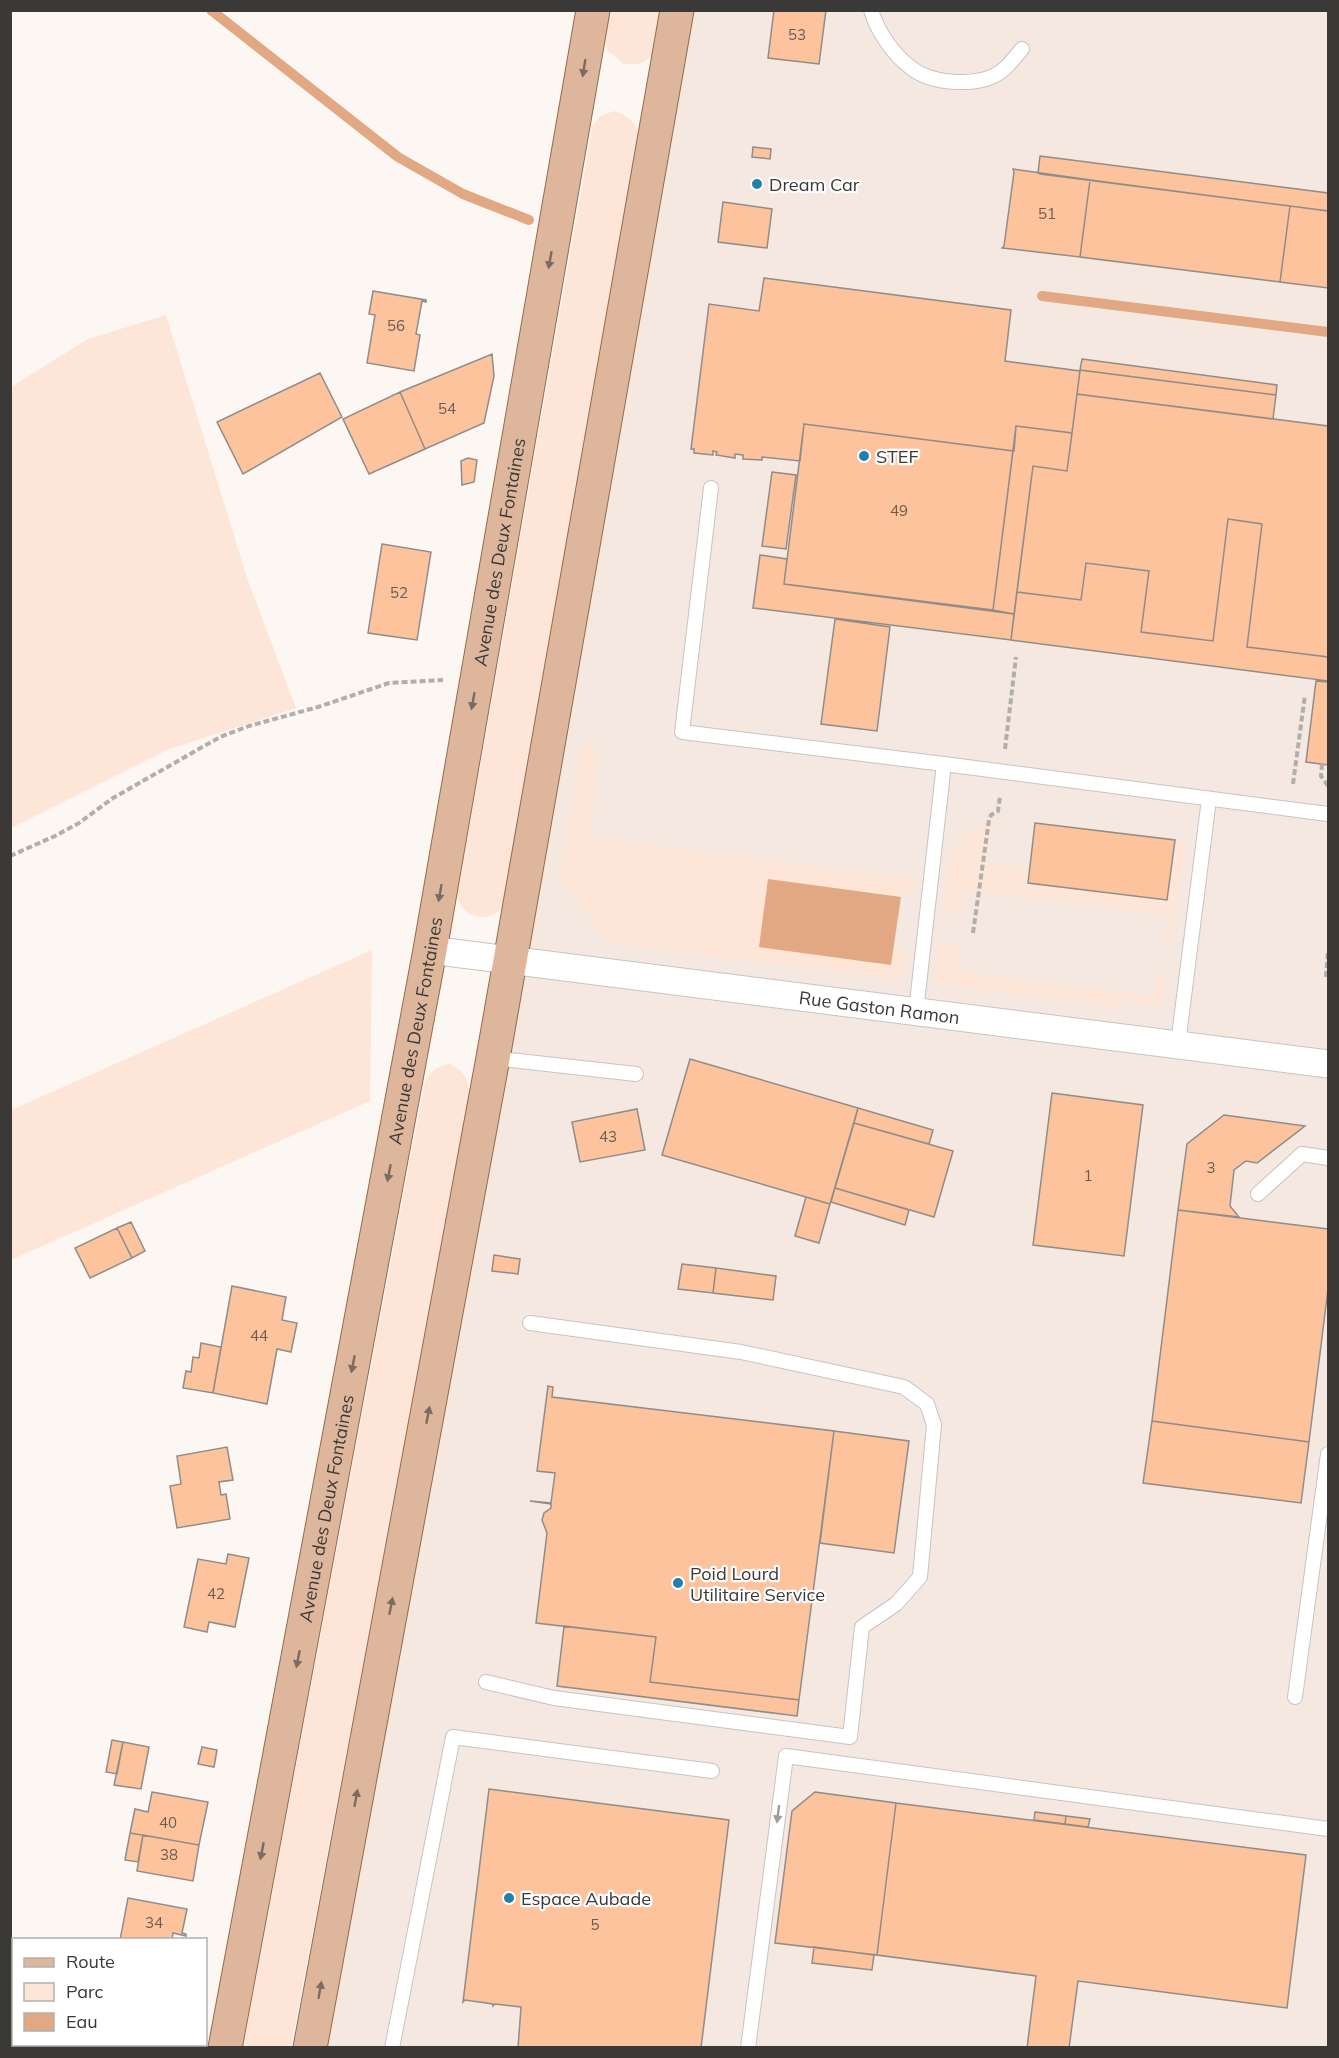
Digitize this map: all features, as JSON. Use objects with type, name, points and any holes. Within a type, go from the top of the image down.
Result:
[{"type":"main road","name":"Avenue des Deux Fontaines","points":[[225,2048],[430,950],[593,10]]},
{"type":"main road","points":[[310,2048],[511,960],[677,10]]},
{"type":"street","name":"Rue Gaston Ramon","points":[[430,950],[1329,1064]]},
{"type":"lane","points":[[871,10],[887,43],[911,68],[942,81],[974,82],[992,75],[1002,71],[1022,49]]},
{"type":"lane","points":[[711,488],[682,732],[1329,814]]},
{"type":"lane","points":[[916,1011],[944,764]]},
{"type":"lane","points":[[1178,1044],[1209,799]]},
{"type":"lane","points":[[493,1058],[636,1074]]},
{"type":"lane","points":[[1258,1194],[1302,1154],[1329,1158]]},
{"type":"lane","points":[[486,1682],[554,1698],[850,1737],[862,1627],[896,1604],[920,1577],[934,1425],[927,1404],[904,1387],[741,1352],[530,1323]]},
{"type":"lane","points":[[1295,1697],[1329,1454]]},
{"type":"lane","points":[[392,2048],[453,1737],[712,1771]]},
{"type":"lane","points":[[748,2048],[786,1756],[1329,1829]]},
{"type":"path","points":[[973,933],[989,820],[991,815],[998,811],[1016,657]]},
{"type":"path","points":[[10,856],[71,828],[113,798],[220,737],[249,726],[318,707],[389,683],[433,680],[477,681]]},
{"type":"path","points":[[1293,784],[1305,695]]},
{"type":"path","points":[[1322,764],[1320,776],[1329,786]]},
{"type":"path","points":[[1326,977],[1329,951]]},
{"type":"shaded area","points":[[677,11],[1328,11],[1328,2047],[310,2048]]},
{"type":"green space","points":[[610,11],[663,11],[658,42],[651,56],[645,61],[624,64],[607,50],[605,37]]},
{"type":"green space","points":[[615,111],[632,121],[639,138],[505,905],[492,915],[479,917],[466,911],[457,899],[593,124],[602,115]]},
{"type":"green space","points":[[166,315],[247,578],[296,708],[167,750],[11,828],[11,387],[88,339]]},
{"type":"green space","points":[[583,743],[595,746],[599,753],[589,837],[923,880],[901,897],[768,879],[891,965],[894,942],[907,958],[905,972],[900,980],[609,943],[558,877]]},
{"type":"green space","points":[[994,819],[986,864],[1030,867],[1028,883],[1167,900],[1175,840],[1186,842],[1172,938],[1164,943],[1167,916],[966,890],[963,915],[944,912],[945,888],[951,857],[955,849],[971,830]]},
{"type":"green space","points":[[940,944],[959,946],[957,971],[1154,997],[1158,972],[1163,973],[1166,981],[1162,1005],[1120,1000],[1119,1008],[935,984]]},
{"type":"green space","points":[[372,950],[370,1101],[11,1260],[11,1110]]},
{"type":"green space","points":[[449,1064],[464,1076],[470,1095],[291,2047],[243,2048],[424,1086],[433,1071]]},
{"type":"water","points":[[768,879],[901,897],[891,965],[759,947]]},
{"type":"building","points":[[774,10],[826,10],[819,64],[768,58]]},
{"type":"building","points":[[753,147],[771,149],[770,159],[752,157]]},
{"type":"building","points":[[1040,156],[1328,193],[1328,211],[1040,174],[1038,173]]},
{"type":"building","points":[[1013,169],[1090,180],[1080,257],[1002,248]]},
{"type":"building","points":[[1090,180],[1290,206],[1280,282],[1080,257]]},
{"type":"building","points":[[723,202],[772,209],[767,248],[718,242]]},
{"type":"building","points":[[1290,206],[1328,211],[1328,288],[1280,282]]},
{"type":"building","points":[[764,278],[1011,310],[1005,361],[1080,371],[1072,433],[1016,426],[1014,451],[804,424],[800,461],[762,457],[762,460],[743,459],[743,455],[735,454],[735,458],[716,455],[717,452],[713,451],[713,455],[694,453],[694,449],[691,449],[709,304],[759,311]]},
{"type":"building","points":[[373,291],[426,300],[426,302],[422,301],[416,334],[420,335],[414,371],[367,363],[375,315],[369,314]]},
{"type":"building","points":[[492,354],[494,376],[484,423],[425,449],[400,392]]},
{"type":"building","points":[[1082,359],[1277,385],[1276,395],[1080,370]]},
{"type":"building","points":[[1080,370],[1276,395],[1273,419],[1077,394]]},
{"type":"building","points":[[320,373],[342,417],[243,474],[217,422]]},
{"type":"building","points":[[400,392],[425,449],[369,474],[343,419]]},
{"type":"building","points":[[1077,394],[1328,426],[1328,657],[1247,647],[1262,524],[1228,519],[1213,641],[1141,632],[1149,571],[1086,563],[1081,600],[1017,592],[1033,466],[1067,471]]},
{"type":"building","points":[[804,424],[1013,451],[993,610],[784,584]]},
{"type":"building","points":[[1016,426],[1072,433],[1067,471],[1033,466],[1014,614],[993,610]]},
{"type":"building","points":[[468,458],[477,460],[474,482],[462,485],[461,461]]},
{"type":"building","points":[[772,472],[796,475],[786,549],[762,546]]},
{"type":"building","points":[[1228,519],[1262,524],[1247,647],[1328,657],[1328,681],[1011,640],[1017,592],[1081,600],[1086,563],[1149,571],[1141,632],[1213,641]]},
{"type":"building","points":[[382,544],[431,552],[417,640],[368,633]]},
{"type":"building","points":[[760,555],[787,559],[784,584],[1014,614],[1011,640],[753,608]]},
{"type":"building","points":[[835,619],[890,627],[877,731],[821,724]]},
{"type":"building","points":[[1316,681],[1328,682],[1328,765],[1306,762]]},
{"type":"building","points":[[1035,823],[1175,840],[1167,900],[1028,883]]},
{"type":"building","points":[[690,1059],[858,1108],[830,1204],[662,1155]]},
{"type":"building","points":[[1052,1093],[1143,1105],[1124,1256],[1033,1245]]},
{"type":"building","points":[[858,1108],[933,1130],[929,1144],[854,1123]]},
{"type":"building","points":[[637,1109],[645,1150],[580,1162],[572,1122]]},
{"type":"building","points":[[1224,1115],[1305,1126],[1257,1163],[1246,1161],[1234,1170],[1230,1206],[1239,1217],[1178,1210],[1187,1144]]},
{"type":"building","points":[[854,1123],[953,1151],[934,1217],[835,1188]]},
{"type":"building","points":[[835,1188],[909,1210],[905,1225],[831,1202]]},
{"type":"building","points":[[806,1197],[830,1204],[819,1243],[795,1236]]},
{"type":"building","points":[[1178,1210],[1328,1229],[1328,1289],[1309,1442],[1152,1421]]},
{"type":"building","points":[[131,1222],[145,1251],[132,1258],[117,1228]]},
{"type":"building","points":[[117,1228],[132,1258],[90,1278],[75,1248]]},
{"type":"building","points":[[494,1255],[520,1259],[518,1274],[492,1271]]},
{"type":"building","points":[[682,1264],[716,1268],[713,1293],[678,1289]]},
{"type":"building","points":[[716,1268],[776,1276],[773,1300],[713,1293]]},
{"type":"building","points":[[232,1286],[286,1297],[282,1320],[297,1323],[291,1352],[277,1349],[267,1404],[213,1393]]},
{"type":"building","points":[[201,1343],[221,1347],[213,1393],[183,1388],[186,1371],[191,1372],[193,1357],[199,1358]]},
{"type":"building","name":"Poid Lourd Utilitaire Service","points":[[548,1386],[553,1387],[552,1397],[834,1431],[799,1700],[650,1682],[656,1637],[536,1623],[547,1533],[542,1520],[544,1513],[551,1508],[551,1504],[530,1501],[551,1503],[555,1473],[537,1471]]},
{"type":"building","points":[[1152,1421],[1309,1442],[1301,1503],[1143,1483]]},
{"type":"building","points":[[834,1431],[909,1441],[894,1553],[820,1543]]},
{"type":"building","points":[[227,1447],[233,1480],[219,1482],[221,1495],[226,1494],[230,1519],[177,1528],[170,1486],[181,1484],[177,1456]]},
{"type":"building","points":[[228,1554],[249,1558],[235,1627],[209,1622],[207,1632],[184,1627],[198,1559],[226,1564]]},
{"type":"building","points":[[564,1626],[656,1637],[650,1682],[799,1700],[797,1716],[557,1686]]},
{"type":"building","points":[[112,1740],[123,1742],[117,1774],[106,1772]]},
{"type":"building","points":[[123,1742],[149,1747],[141,1789],[114,1785]]},
{"type":"building","points":[[202,1747],[217,1750],[214,1767],[198,1764]]},
{"type":"building","points":[[489,1789],[729,1820],[701,2048],[518,2048],[521,2007],[495,2004],[493,2006],[493,2004],[465,2000],[463,2002]]},
{"type":"building","points":[[152,1792],[208,1802],[199,1845],[130,1833],[135,1809],[148,1812]]},
{"type":"building","points":[[815,1792],[896,1803],[877,1955],[775,1943],[792,1811]]},
{"type":"building","points":[[896,1803],[1306,1855],[1287,2008],[1078,1981],[1069,2048],[1027,2048],[1036,1976],[877,1955]]},
{"type":"building","points":[[1035,1812],[1066,1816],[1065,1824],[1034,1820]]},
{"type":"building","points":[[1066,1816],[1090,1819],[1088,1827],[1065,1824]]},
{"type":"building","points":[[130,1833],[143,1835],[138,1862],[125,1860]]},
{"type":"building","points":[[143,1835],[199,1845],[193,1881],[137,1871]]},
{"type":"building","points":[[128,1898],[187,1909],[182,1933],[186,1936],[173,1933],[172,1938],[120,1938]]},
{"type":"building","points":[[814,1947],[874,1955],[872,1970],[812,1963]]},
{"type":"building","points":[[122,2046],[162,2046],[161,2048],[122,2048]]},
{"type":"waterway","points":[[211,10],[398,157],[463,194],[529,220]]},
{"type":"waterway","points":[[1042,296],[1328,332]]},
{"type":"place","name":"Dream Car","points":[[757,184]]},
{"type":"place","name":"STEF","points":[[864,456]]},
{"type":"place","name":"Poid Lourd Utilitaire Service","points":[[678,1583]]},
{"type":"place","name":"Espace Aubade","points":[[509,1898]]}]
